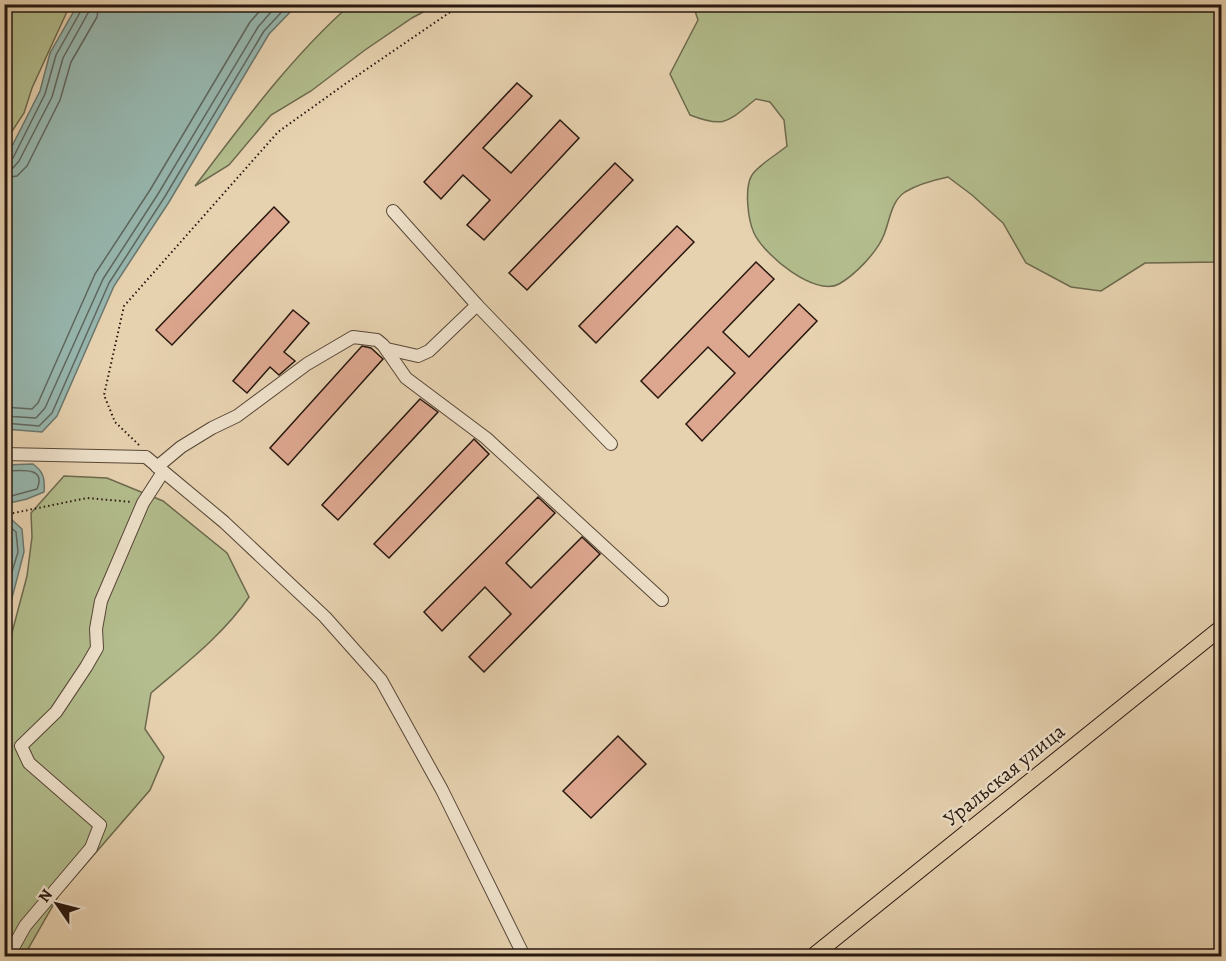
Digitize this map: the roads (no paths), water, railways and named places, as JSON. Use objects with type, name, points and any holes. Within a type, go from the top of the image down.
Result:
[{"type":"main road","name":"Уральская улица","points":[[813,957],[1221,627]]},
{"type":"street","points":[[393,211],[477,305],[611,444]]},
{"type":"street","points":[[387,349],[417,356],[429,351],[477,305]]},
{"type":"street","points":[[11,957],[25,926],[91,848],[100,825],[29,763],[21,746],[56,712],[97,648],[96,629],[100,601],[160,469],[181,447],[237,416],[307,364],[353,337],[377,340],[387,349],[406,378],[486,438],[662,600]]},
{"type":"street","points":[[4,454],[146,457],[224,522],[325,617],[381,680],[442,790],[524,957]]},
{"type":"water","points":[[78,4],[297,5],[269,34],[169,202],[114,286],[57,416],[42,432],[5,429],[5,160],[40,91],[50,53]]},
{"type":"water","points":[[33,464],[43,476],[44,492],[5,504],[5,465]]},
{"type":"water","points":[[11,519],[22,529],[24,552],[5,625],[5,520]]}]
